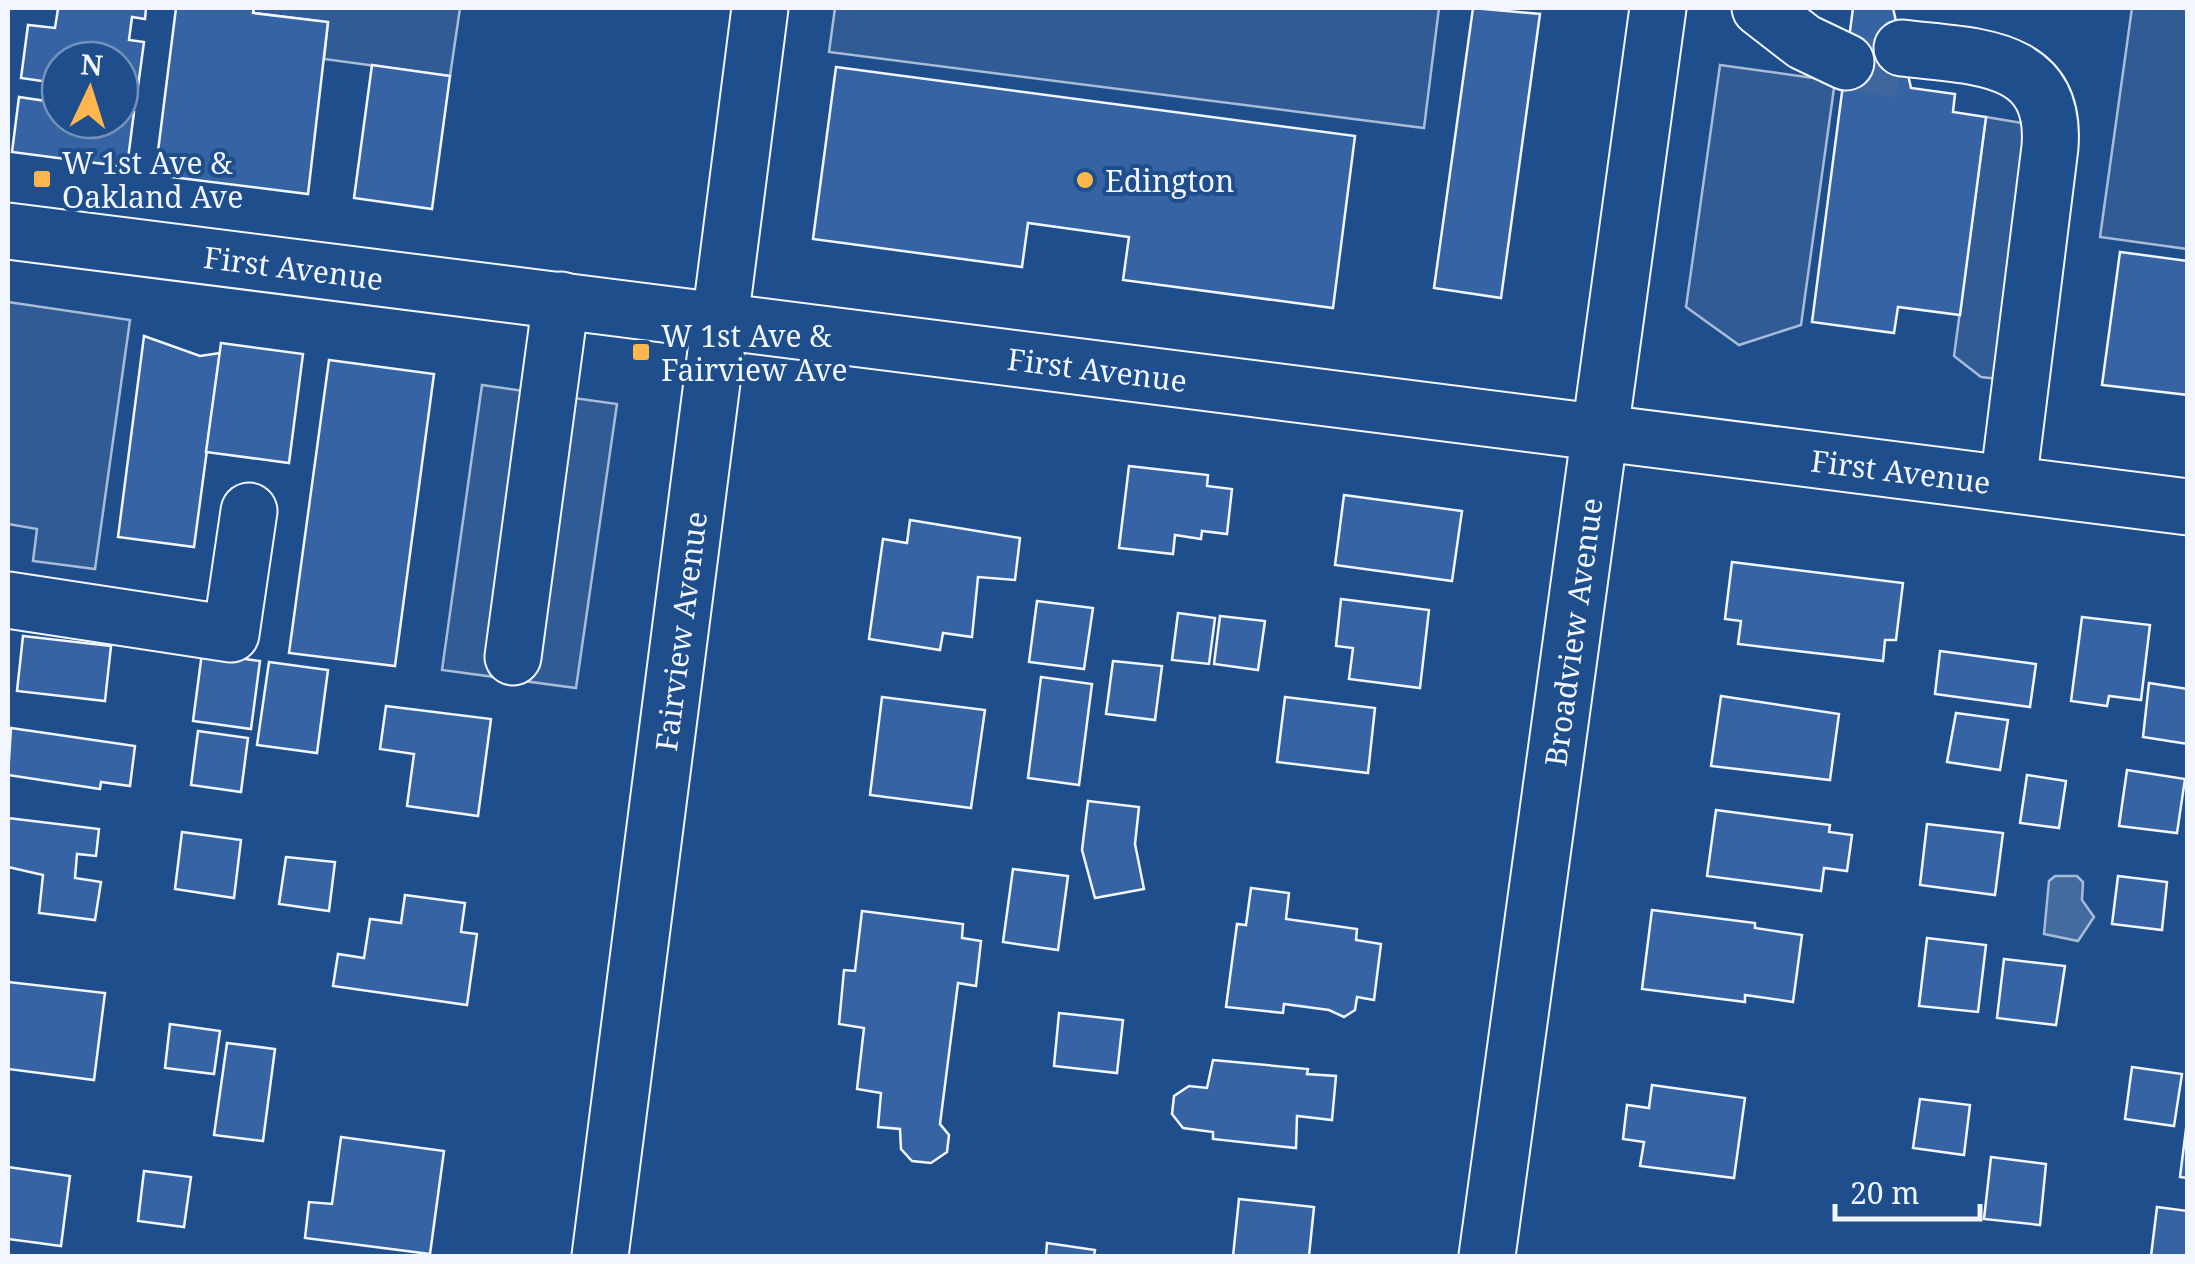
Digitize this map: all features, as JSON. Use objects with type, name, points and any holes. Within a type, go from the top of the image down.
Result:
[{"type":"street","name":"Fairview Avenue","points":[[600,1256],[760,8]]},
{"type":"street","name":"Broadview Avenue","points":[[1487,1256],[1658,8]]},
{"type":"street","points":[[1763,8],[1847,52]]},
{"type":"street","points":[[1905,60],[1996,84],[2012,94],[2029,122],[1997,402],[2016,420],[2008,484]]},
{"type":"street","name":"First Avenue","points":[[8,231],[2188,507]]},
{"type":"street","points":[[512,657],[561,300]]},
{"type":"street","points":[[8,600],[230,634],[249,510]]},
{"type":"shaded area","points":[[254,8],[460,8],[450,76],[324,59],[328,22],[253,13]]},
{"type":"shaded area","points":[[835,8],[1439,8],[1424,128],[829,52]]},
{"type":"shaded area","points":[[2132,8],[2187,8],[2187,249],[2100,237]]},
{"type":"shaded area","points":[[1720,65],[1835,81],[1801,325],[1739,345],[1686,307]]},
{"type":"shaded area","points":[[1986,117],[2040,126],[2007,380],[1981,377],[1954,356]]},
{"type":"shaded area","points":[[8,302],[130,320],[95,569],[33,561],[37,529],[8,524]]},
{"type":"shaded area","points":[[482,385],[617,404],[576,688],[442,670]]},
{"type":"shaded area","points":[[2055,876],[2077,876],[2083,882],[2082,900],[2094,917],[2078,941],[2044,934],[2049,881]]},
{"type":"building","points":[[46,8],[146,8],[145,19],[132,17],[129,40],[40,40],[40,81],[21,78],[28,25],[55,28],[58,9]]},
{"type":"building","points":[[176,8],[254,8],[253,13],[328,22],[308,194],[155,175]]},
{"type":"building","points":[[1473,8],[1540,14],[1501,298],[1434,288]]},
{"type":"building","points":[[1853,8],[1893,8],[1911,88],[1955,94],[1953,112],[1986,117],[1960,315],[1898,307],[1894,333],[1812,322]]},
{"type":"building","points":[[372,65],[450,76],[432,209],[354,198]]},
{"type":"building","name":"Edington","points":[[836,67],[1355,136],[1333,308],[1123,280],[1129,237],[1028,223],[1022,267],[813,239]]},
{"type":"building","points":[[19,97],[40,100],[40,140],[130,140],[127,167],[12,152]]},
{"type":"building","points":[[2120,252],[2188,261],[2188,395],[2102,385]]},
{"type":"building","points":[[144,336],[200,356],[220,353],[194,547],[118,537]]},
{"type":"building","points":[[221,343],[303,354],[289,463],[206,452]]},
{"type":"building","points":[[329,360],[434,374],[395,666],[289,653]]},
{"type":"building","points":[[1129,466],[1208,475],[1207,486],[1232,489],[1227,534],[1202,531],[1201,539],[1175,535],[1173,554],[1119,548]]},
{"type":"building","points":[[1344,495],[1462,511],[1452,581],[1335,565]]},
{"type":"building","points":[[910,520],[1020,538],[1015,580],[978,577],[972,637],[943,633],[940,650],[869,639],[883,539],[907,543]]},
{"type":"building","points":[[1732,562],[1903,583],[1896,640],[1885,640],[1883,661],[1738,644],[1741,621],[1725,619]]},
{"type":"building","points":[[1341,599],[1429,610],[1420,688],[1349,679],[1353,648],[1336,646]]},
{"type":"building","points":[[1037,601],[1093,608],[1084,669],[1029,662]]},
{"type":"building","points":[[1178,613],[1215,618],[1209,664],[1172,660]]},
{"type":"building","points":[[1220,616],[1265,621],[1258,670],[1214,664]]},
{"type":"building","points":[[2082,617],[2150,625],[2141,700],[2109,696],[2107,706],[2071,701]]},
{"type":"building","points":[[23,636],[111,646],[105,701],[17,691]]},
{"type":"building","points":[[1940,651],[2036,664],[2030,707],[1935,694]]},
{"type":"building","points":[[202,653],[260,661],[251,729],[193,721]]},
{"type":"building","points":[[1113,661],[1162,666],[1155,720],[1106,714]]},
{"type":"building","points":[[269,662],[328,670],[317,753],[257,745]]},
{"type":"building","points":[[1041,677],[1092,684],[1079,785],[1028,778]]},
{"type":"building","points":[[2149,683],[2188,689],[2188,744],[2143,737]]},
{"type":"building","points":[[1721,696],[1839,714],[1830,780],[1711,766]]},
{"type":"building","points":[[882,697],[985,710],[971,808],[870,795]]},
{"type":"building","points":[[1285,697],[1375,708],[1368,773],[1277,762]]},
{"type":"building","points":[[386,706],[491,719],[478,816],[407,806],[414,754],[380,749]]},
{"type":"building","points":[[1956,713],[2008,720],[2000,770],[1947,762]]},
{"type":"building","points":[[11,728],[135,746],[130,786],[101,782],[100,789],[8,775]]},
{"type":"building","points":[[198,731],[248,738],[241,792],[191,785]]},
{"type":"building","points":[[2127,770],[2185,779],[2177,833],[2119,826]]},
{"type":"building","points":[[2027,775],[2066,781],[2059,828],[2020,823]]},
{"type":"building","points":[[1088,801],[1139,807],[1135,844],[1144,889],[1095,898],[1082,850]]},
{"type":"building","points":[[1716,810],[1830,825],[1829,832],[1852,835],[1847,871],[1824,868],[1821,891],[1707,876]]},
{"type":"building","points":[[8,818],[99,829],[96,856],[77,854],[75,878],[101,882],[95,920],[39,913],[43,875],[8,867]]},
{"type":"building","points":[[1927,824],[2003,833],[1995,895],[1920,885]]},
{"type":"building","points":[[182,832],[241,840],[234,898],[175,889]]},
{"type":"building","points":[[286,857],[335,862],[329,911],[279,904]]},
{"type":"building","points":[[1013,869],[1068,876],[1058,950],[1003,942]]},
{"type":"building","points":[[2118,876],[2167,882],[2162,930],[2112,924]]},
{"type":"building","points":[[1251,888],[1289,893],[1286,919],[1357,929],[1356,940],[1381,944],[1374,1000],[1357,997],[1355,1010],[1344,1017],[1329,1010],[1284,1004],[1283,1013],[1226,1007],[1237,924],[1246,925]]},
{"type":"building","points":[[405,895],[465,903],[461,932],[477,934],[467,1005],[333,986],[338,954],[364,958],[370,919],[401,923]]},
{"type":"building","points":[[1652,910],[1755,923],[1755,928],[1802,935],[1793,1002],[1745,995],[1745,1002],[1642,989]]},
{"type":"building","points":[[862,911],[963,924],[962,938],[981,941],[976,986],[958,983],[940,1124],[949,1135],[947,1152],[931,1163],[912,1161],[901,1149],[900,1129],[878,1127],[881,1093],[857,1089],[864,1028],[839,1024],[844,970],[855,971]]},
{"type":"building","points":[[1927,938],[1986,945],[1978,1012],[1919,1006]]},
{"type":"building","points":[[2004,959],[2065,966],[2056,1025],[1997,1018]]},
{"type":"building","points":[[8,982],[105,993],[94,1080],[8,1069]]},
{"type":"building","points":[[1059,1013],[1123,1020],[1117,1073],[1054,1066]]},
{"type":"building","points":[[170,1024],[220,1031],[214,1074],[165,1068]]},
{"type":"building","points":[[227,1043],[275,1049],[263,1141],[214,1135]]},
{"type":"building","points":[[1213,1060],[1308,1069],[1307,1074],[1336,1076],[1332,1120],[1297,1116],[1296,1148],[1213,1139],[1213,1132],[1183,1128],[1172,1114],[1174,1096],[1189,1086],[1207,1088]]},
{"type":"building","points":[[2132,1067],[2182,1074],[2174,1126],[2125,1119]]},
{"type":"building","points":[[1652,1085],[1745,1098],[1734,1178],[1640,1166],[1644,1142],[1623,1139],[1627,1105],[1649,1108]]},
{"type":"building","points":[[1920,1099],[1970,1105],[1964,1155],[1913,1148]]},
{"type":"building","points":[[2188,1121],[2188,1178],[2180,1177]]},
{"type":"building","points":[[341,1137],[444,1151],[430,1254],[305,1238],[309,1202],[332,1204]]},
{"type":"building","points":[[1991,1157],[2046,1164],[2040,1225],[1984,1219]]},
{"type":"building","points":[[8,1167],[70,1176],[61,1246],[8,1239]]},
{"type":"building","points":[[144,1171],[191,1177],[184,1227],[138,1221]]},
{"type":"building","points":[[1239,1199],[1314,1207],[1309,1256],[1233,1256]]},
{"type":"building","points":[[2157,1207],[2188,1211],[2188,1256],[2151,1256]]},
{"type":"building","points":[[1047,1243],[1095,1250],[1094,1256],[1046,1256]]},
{"type":"tunnel","points":[[1846,62],[1907,72]]},
{"type":"place","name":"W 1st Ave & Oakland Ave","points":[[42,179]]},
{"type":"place","name":"Edington","points":[[1085,180]]},
{"type":"place","name":"W 1st Ave & Fairview Ave","points":[[641,352]]}]
